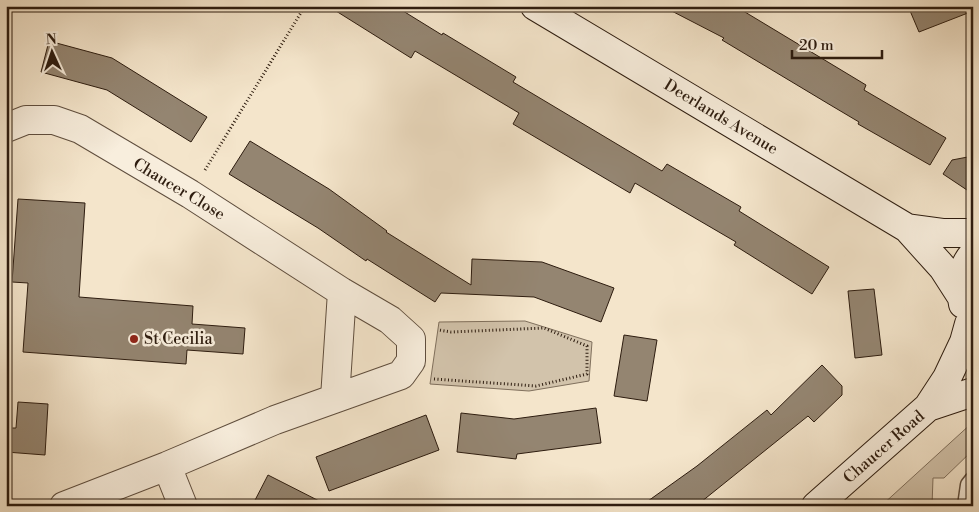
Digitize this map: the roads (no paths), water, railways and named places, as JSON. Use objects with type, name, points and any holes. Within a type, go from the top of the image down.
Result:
[{"type":"street","name":"Deerlands Avenue","points":[[534,6],[907,228],[943,268],[961,296]]},
{"type":"street","name":"Chaucer Close","points":[[6,128],[26,120],[54,120],[80,129],[190,194],[342,292],[390,320],[411,339],[411,361],[402,375],[335,398]]},
{"type":"street","name":"Deerlands Avenue","points":[[907,228],[944,233],[973,232]]},
{"type":"street","points":[[971,329],[961,296],[961,282],[966,262],[973,254]]},
{"type":"street","points":[[64,506],[167,466],[275,420],[335,398],[342,292]]},
{"type":"street","name":"Chaucer Road","points":[[816,506],[928,407],[947,378],[971,329]]},
{"type":"street","name":"Chaucer Road","points":[[928,407],[973,392]]},
{"type":"street","points":[[167,466],[183,506]]},
{"type":"lane","points":[[966,506],[969,485],[973,480]]},
{"type":"place","name":"St Cecilia","points":[[134,339]]}]
